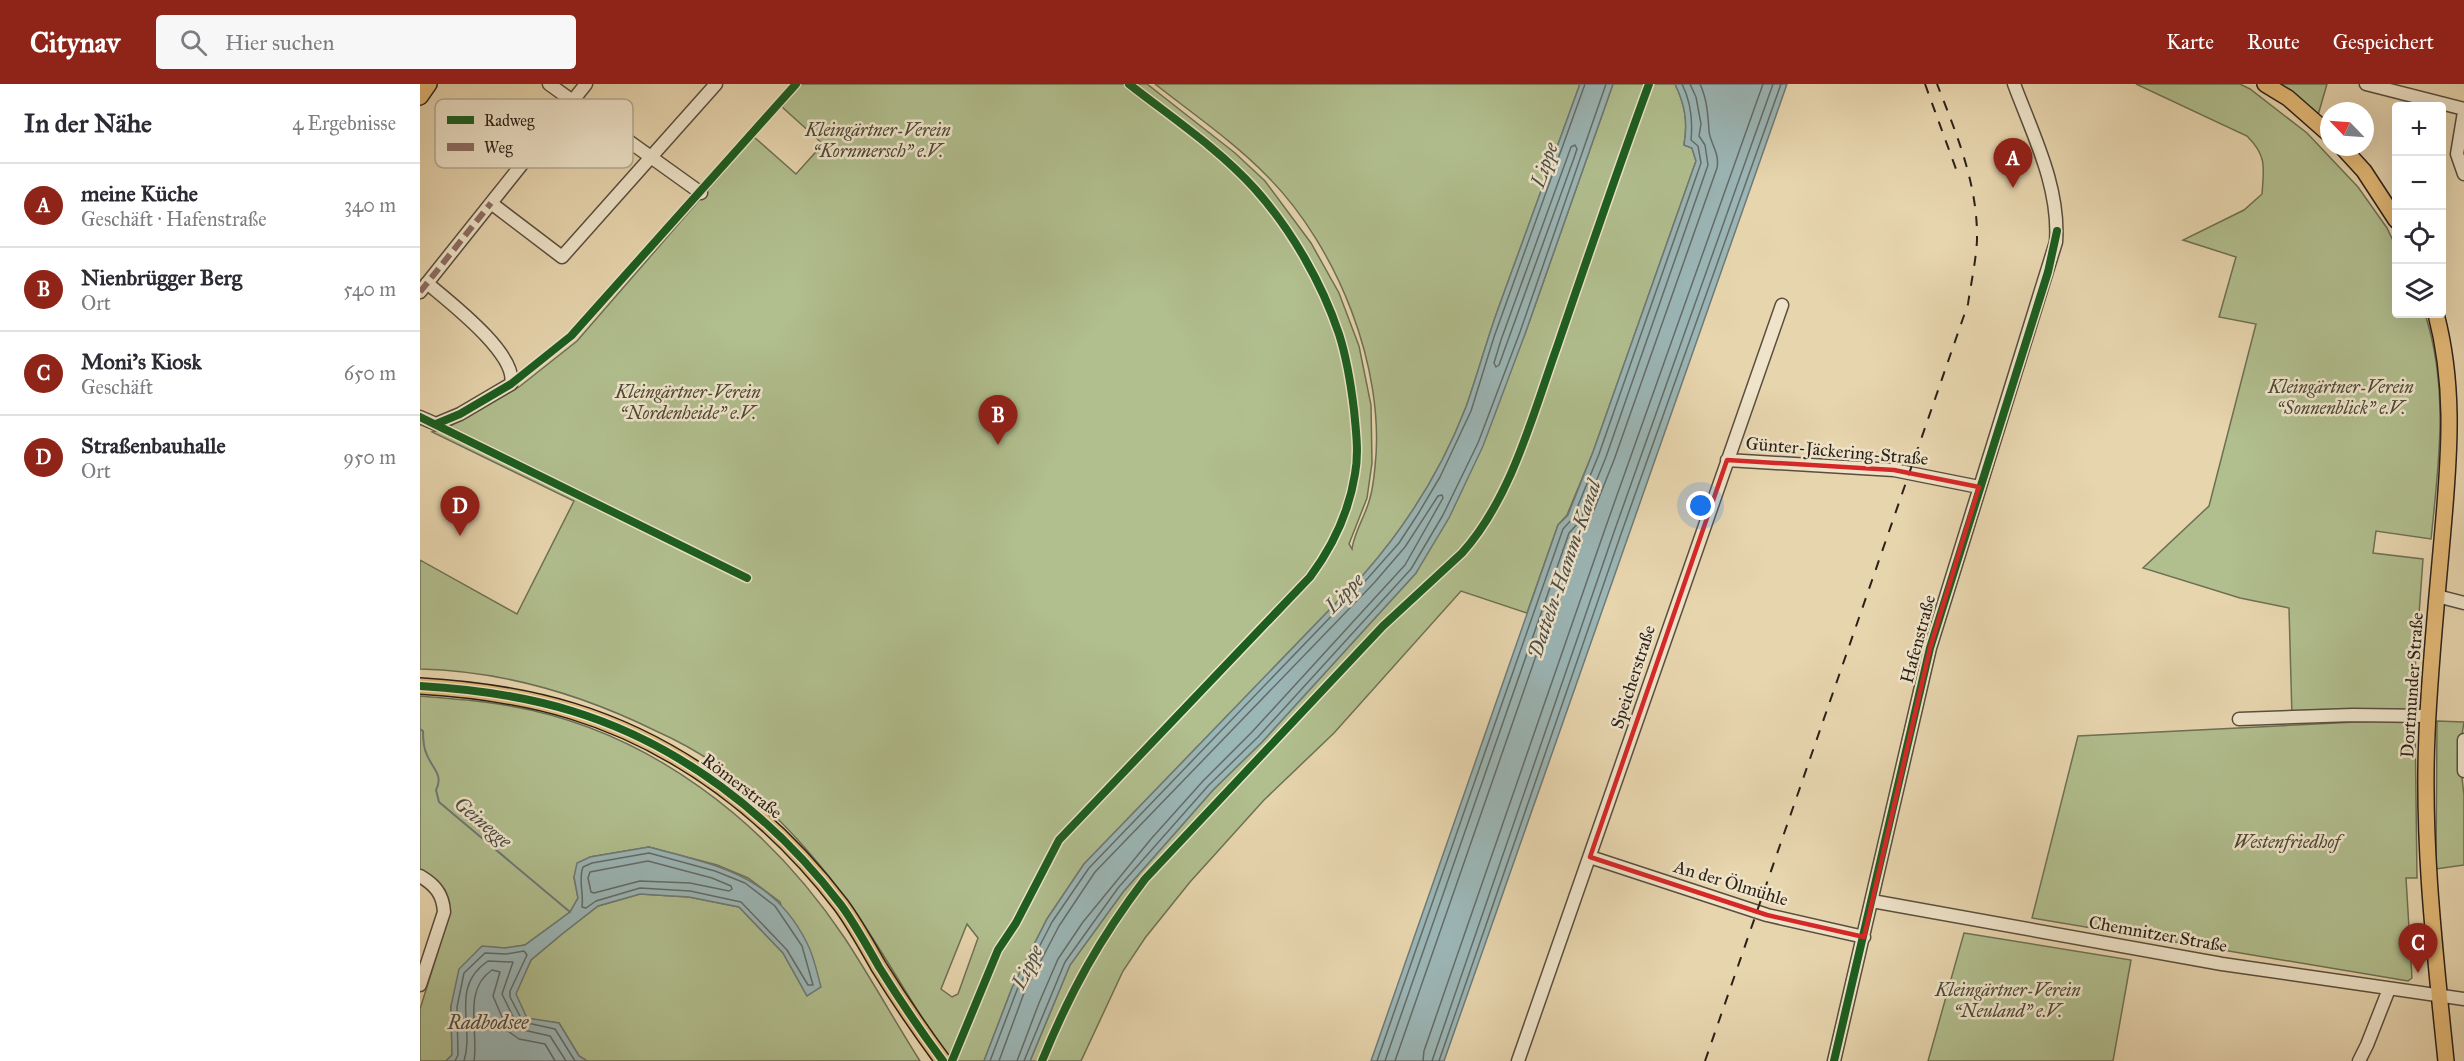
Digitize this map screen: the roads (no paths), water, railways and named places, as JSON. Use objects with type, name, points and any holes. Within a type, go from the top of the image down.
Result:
[{"type":"main road","points":[[420,98],[429,84]]},
{"type":"main road","points":[[2265,84],[2293,103],[2320,126]]},
{"type":"main road","points":[[2350,156],[2364,171],[2392,213]]},
{"type":"main road","name":"Dortmunder Straße","points":[[2437,318],[2449,381],[2451,435],[2428,716],[2428,849],[2446,1061]]},
{"type":"main road","name":"Römerstraße","points":[[420,686],[502,695],[575,712],[610,725],[662,750],[714,781],[778,832],[822,881],[843,908],[910,1016],[943,1061]]},
{"type":"street","points":[[549,84],[569,99]]},
{"type":"street","points":[[574,99],[586,84]]},
{"type":"street","points":[[491,203],[562,257],[717,84]]},
{"type":"street","name":"Hafenstraße","points":[[1834,1061],[1930,648],[2056,242],[2056,211],[2052,189],[2014,84]]},
{"type":"street","points":[[2366,84],[2464,111],[2457,154],[2464,174]]},
{"type":"street","points":[[633,144],[701,193]]},
{"type":"street","points":[[420,417],[436,424],[460,414],[512,384],[510,371],[488,336],[423,288],[519,168]]},
{"type":"street","name":"Speicherstraße","points":[[1518,1061],[1782,305]]},
{"type":"street","name":"Günter-Jäckering-Straße","points":[[1727,460],[1894,470],[1979,488]]},
{"type":"street","points":[[2437,596],[2464,603]]},
{"type":"street","points":[[2239,719],[2353,715],[2428,716]]},
{"type":"street","points":[[2464,740],[2464,771]]},
{"type":"street","name":"An der Ölmühle","points":[[1590,857],[1767,915],[1864,937]]},
{"type":"street","points":[[420,876],[438,891],[444,902],[444,912],[420,986]]},
{"type":"street","name":"Chemnitzer Straße","points":[[1872,901],[2222,964],[2464,999]]},
{"type":"street","points":[[2359,1061],[2389,989]]},
{"type":"water","name":"Lippe","points":[[1580,84],[1613,84],[1483,446],[1449,518],[1416,573],[1262,742],[1213,790],[1123,892],[1070,965],[1030,1061],[984,1061],[1012,988],[1047,919],[1084,864],[1364,574],[1395,536],[1435,474],[1466,407],[1497,312]]},
{"type":"water","name":"Datteln-Hamm-Kanal","points":[[1675,84],[1787,84],[1444,1061],[1371,1061],[1558,525],[1568,515],[1593,452],[1696,161],[1692,148],[1684,145],[1685,114]]},
{"type":"water","name":"Radbodsee","points":[[649,847],[719,867],[759,887],[777,901],[793,920],[807,943],[821,987],[807,996],[783,953],[739,907],[689,897],[640,894],[598,906],[562,934],[531,960],[516,994],[527,1018],[559,1023],[579,1056],[587,1061],[446,1061],[452,1055],[451,1006],[459,969],[482,946],[505,948],[525,945],[570,912],[578,898],[574,877],[577,863],[590,857]]},
{"type":"waterway","name":"Geinegge","points":[[420,729],[423,731],[426,752],[438,776],[436,790],[439,802],[570,912]]},
{"type":"railway","points":[[1925,84],[1956,169]]},
{"type":"railway","points":[[1705,1061],[1968,304],[1977,240],[1974,200],[1965,160],[1937,84]]},
{"type":"place","name":"meine Küche","points":[[2013,188]]},
{"type":"place","name":"Nienbrügger Berg","points":[[998,445]]},
{"type":"place","name":"Straßenbauhalle","points":[[460,536]]},
{"type":"place","name":"Moni's Kiosk","points":[[2418,973]]},
{"type":"park label","name":"Kleingärtner-Verein “Kornmersch” e.V.","points":[[878,140]]},
{"type":"park label","name":"Kleingärtner-Verein “Sonnenblick” e.V.","points":[[2341,397]]},
{"type":"park label","name":"Kleingärtner-Verein “Nordenheide” e.V.","points":[[688,402]]},
{"type":"park label","name":"Westenfriedhof","points":[[2287,842]]},
{"type":"park label","name":"Kleingärtner-Verein “Neuland” e.V.","points":[[2008,1000]]}]
